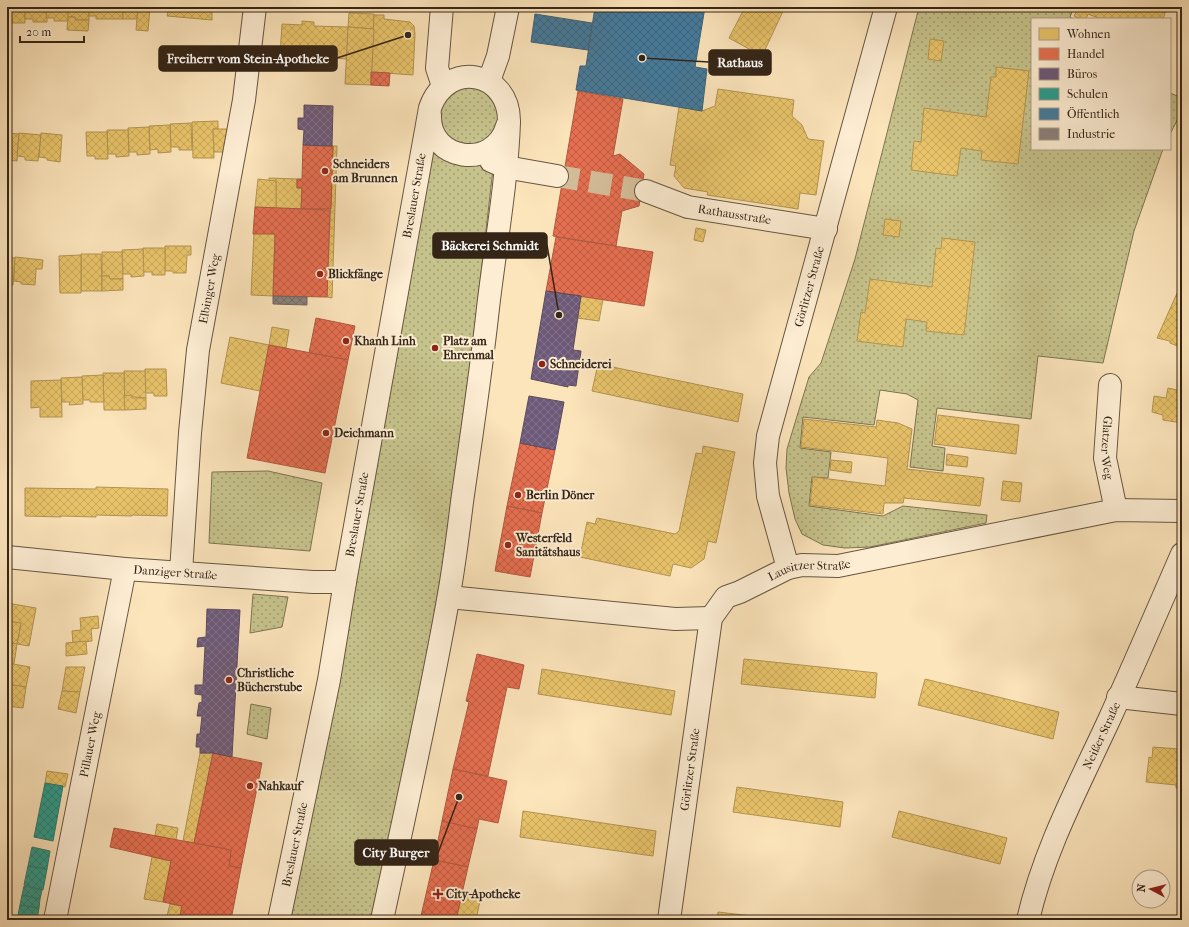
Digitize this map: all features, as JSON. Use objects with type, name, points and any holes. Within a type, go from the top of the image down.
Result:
[{"type":"street","name":"Elbinger Weg","points":[[181,572],[190,433],[198,350],[244,100],[255,7]]},
{"type":"street","points":[[382,920],[429,700],[449,596],[480,374],[509,122],[505,98],[498,89],[489,82],[477,77],[465,77],[453,80],[443,86],[437,68],[442,7]]},
{"type":"street","points":[[489,82],[498,56],[508,7]]},
{"type":"street","name":"Görlitzer Straße","points":[[788,568],[768,496],[765,463],[768,436],[886,7]]},
{"type":"street","name":"Breslauer Straße","points":[[279,920],[329,680],[344,582],[430,108],[437,92],[443,86]]},
{"type":"street","name":"Breslauer Straße","points":[[430,108],[430,121],[433,133],[441,144],[458,154],[464,156],[477,155],[505,167]]},
{"type":"street","points":[[477,155],[488,151],[498,144],[505,134],[509,122]]},
{"type":"street","points":[[505,167],[557,176]]},
{"type":"street","name":"Rathausstraße","points":[[646,191],[688,207],[826,229]]},
{"type":"street","name":"Glatzer Weg","points":[[1110,385],[1105,458],[1116,510]]},
{"type":"street","name":"Lausitzer Straße","points":[[711,618],[726,597],[740,592],[788,568],[802,566],[838,566],[1116,510],[1182,511]]},
{"type":"street","name":"Neißer Straße","points":[[1028,920],[1033,901],[1064,814],[1182,554]]},
{"type":"street","name":"Danziger Straße","points":[[7,557],[125,569],[314,582],[344,582]]},
{"type":"street","name":"Pillauer Weg","points":[[55,920],[125,569]]},
{"type":"street","points":[[449,596],[675,619],[711,618]]},
{"type":"street","name":"Görlitzer Straße","points":[[669,920],[711,618]]},
{"type":"street","points":[[1118,697],[1182,704]]},
{"type":"shaded area","points":[[919,7],[1074,7],[1070,17],[1072,18],[1031,18],[1031,150],[1163,150],[1134,231],[1103,363],[1038,356],[1031,419],[937,408],[932,446],[945,448],[943,471],[910,467],[918,400],[907,394],[880,390],[874,425],[803,417],[800,448],[831,452],[828,478],[812,477],[809,506],[883,516],[903,506],[987,515],[986,523],[870,547],[845,548],[823,545],[802,534],[795,519],[789,493],[786,468],[787,449],[809,377],[821,363],[855,259]]},
{"type":"shaded area","points":[[475,85],[495,100],[499,117],[469,378],[428,670],[372,920],[287,920],[438,109],[448,92]]},
{"type":"shaded area","points":[[1171,93],[1182,98],[1182,111],[1171,132]]},
{"type":"shaded area","points":[[268,471],[322,483],[310,551],[209,543],[212,472]]},
{"type":"shaded area","points":[[253,594],[288,597],[282,627],[250,633]]},
{"type":"shaded area","points":[[251,704],[271,708],[267,739],[247,734]]},
{"type":"building: Wohnen","points":[[7,7],[25,7],[25,23],[11,23],[11,20],[7,20]]},
{"type":"building: Wohnen","points":[[25,7],[47,7],[47,22],[33,22],[33,19],[25,19]]},
{"type":"building: Wohnen","points":[[47,7],[68,7],[68,21],[54,21],[54,18],[46,18]]},
{"type":"building: Wohnen","points":[[68,7],[89,7],[89,20],[76,20],[75,17],[68,17]]},
{"type":"building: Wohnen","points":[[89,7],[123,7],[123,19],[96,19],[96,16],[89,16]]},
{"type":"building: Wohnen","points":[[123,7],[138,7],[137,19],[123,19]]},
{"type":"building: Wohnen","points":[[138,7],[150,7],[148,31],[136,30]]},
{"type":"building: Wohnen","points":[[169,7],[212,7],[212,20],[167,16]]},
{"type":"building: Wohnen","points":[[745,7],[785,7],[762,56],[729,38]]},
{"type":"building: Wohnen","points":[[1079,7],[1167,7],[1163,18],[1098,18],[1088,14],[1086,18],[1079,18],[1074,16]]},
{"type":"building: Wohnen","points":[[349,13],[374,14],[374,29],[348,27]]},
{"type":"building: Wohnen","points":[[374,15],[384,15],[384,19],[410,22],[414,26],[413,75],[371,72]]},
{"type":"building: Wohnen","points":[[68,17],[75,17],[76,20],[89,20],[88,31],[67,30]]},
{"type":"building: Wohnen","points":[[302,21],[314,22],[314,26],[348,27],[347,59],[333,58],[333,62],[321,62],[321,58],[280,56],[282,24],[302,25]]},
{"type":"building: Wohnen","points":[[348,27],[374,29],[371,85],[345,84]]},
{"type":"building: Wohnen","points":[[930,39],[944,41],[941,61],[928,59]]},
{"type":"building: Wohnen","points":[[996,67],[1029,71],[1018,164],[981,160],[982,151],[961,148],[957,176],[911,170],[914,141],[921,142],[924,108],[986,117],[991,77],[996,77]]},
{"type":"building: Wohnen","points":[[718,89],[794,100],[792,116],[802,125],[808,139],[824,141],[816,195],[800,193],[798,209],[707,195],[708,192],[684,188],[674,176],[676,166],[670,165],[679,107],[702,111],[715,106]]},
{"type":"building: Wohnen","points":[[218,121],[218,129],[213,129],[214,158],[193,158],[192,122]]},
{"type":"building: Wohnen","points":[[191,123],[192,150],[179,150],[179,147],[171,147],[170,124]]},
{"type":"building: Wohnen","points":[[170,125],[171,152],[158,153],[158,149],[150,150],[149,126]]},
{"type":"building: Wohnen","points":[[149,127],[150,154],[137,155],[137,152],[129,152],[128,128]]},
{"type":"building: Wohnen","points":[[213,129],[228,129],[223,152],[214,152]]},
{"type":"building: Wohnen","points":[[107,130],[128,130],[129,156],[116,157],[116,154],[108,154]]},
{"type":"building: Wohnen","points":[[86,132],[107,132],[108,159],[95,159],[95,156],[87,156]]},
{"type":"building: Wohnen","points":[[7,133],[19,134],[17,161],[7,160]]},
{"type":"building: Wohnen","points":[[19,133],[41,135],[38,161],[25,160],[25,157],[17,156]]},
{"type":"building: Wohnen","points":[[41,133],[62,135],[60,162],[39,157]]},
{"type":"building: Wohnen","points":[[333,146],[337,146],[332,298],[327,297]]},
{"type":"building: Wohnen","points":[[269,178],[297,179],[297,188],[302,188],[301,209],[276,208],[276,181],[269,181]]},
{"type":"building: Wohnen","points":[[258,179],[276,181],[276,208],[255,207]]},
{"type":"building: Wohnen","points":[[885,219],[901,221],[899,237],[883,235]]},
{"type":"building: Wohnen","points":[[696,228],[706,230],[703,242],[694,240]]},
{"type":"building: Wohnen","points":[[254,233],[275,234],[273,296],[251,295]]},
{"type":"building: Wohnen","points":[[942,238],[975,242],[964,335],[926,331],[927,322],[906,319],[903,347],[857,341],[861,312],[865,313],[870,279],[932,287],[936,248],[941,249]]},
{"type":"building: Wohnen","points":[[165,246],[191,246],[191,255],[187,255],[186,273],[173,273],[173,271],[165,271]]},
{"type":"building: Wohnen","points":[[143,248],[165,248],[165,275],[152,275],[152,272],[143,272]]},
{"type":"building: Wohnen","points":[[143,249],[144,276],[131,277],[131,274],[123,274],[122,250]]},
{"type":"building: Wohnen","points":[[102,252],[122,252],[123,279],[110,279],[109,276],[102,276]]},
{"type":"building: Wohnen","points":[[81,254],[101,254],[102,291],[81,291]]},
{"type":"building: Wohnen","points":[[81,255],[81,293],[60,293],[59,256]]},
{"type":"building: Wohnen","points":[[7,257],[15,258],[13,285],[7,285]]},
{"type":"building: Wohnen","points":[[15,257],[43,260],[42,269],[36,269],[35,285],[21,284],[21,282],[14,281]]},
{"type":"building: Wohnen","points":[[102,276],[109,276],[110,279],[123,279],[123,290],[102,291]]},
{"type":"building: Wohnen","points":[[1182,282],[1182,348],[1170,343],[1170,341],[1157,338]]},
{"type":"building: Wohnen","points":[[581,296],[603,299],[599,321],[577,318]]},
{"type":"building: Wohnen","points":[[272,327],[289,330],[286,348],[269,345]]},
{"type":"building: Wohnen","points":[[230,337],[269,345],[260,391],[221,383]]},
{"type":"building: Wohnen","points":[[598,364],[743,394],[738,422],[592,391]]},
{"type":"building: Wohnen","points":[[145,369],[166,369],[167,396],[154,396],[154,393],[145,393]]},
{"type":"building: Wohnen","points":[[124,371],[145,371],[146,398],[124,396]]},
{"type":"building: Wohnen","points":[[103,373],[124,373],[125,410],[104,410]]},
{"type":"building: Wohnen","points":[[103,375],[104,402],[90,402],[90,400],[83,400],[82,376]]},
{"type":"building: Wohnen","points":[[82,377],[83,404],[69,405],[70,402],[62,402],[61,378]]},
{"type":"building: Wohnen","points":[[61,380],[62,417],[40,417],[40,407],[31,408],[31,381]]},
{"type":"building: Wohnen","points":[[1168,388],[1182,391],[1182,423],[1163,420],[1163,415],[1152,412],[1154,396],[1166,398]]},
{"type":"building: Wohnen","points":[[132,395],[132,398],[146,398],[146,409],[125,410],[124,396]]},
{"type":"building: Wohnen","points":[[938,415],[1019,425],[1016,454],[934,444]]},
{"type":"building: Wohnen","points":[[804,419],[876,427],[877,420],[898,423],[912,429],[907,469],[984,478],[980,506],[904,498],[903,503],[884,503],[883,514],[810,505],[813,477],[885,486],[888,458],[801,447]]},
{"type":"building: Wohnen","points":[[703,446],[735,452],[716,543],[708,541],[704,559],[691,568],[673,564],[670,576],[580,557],[587,522],[595,524],[597,518],[675,534],[679,531],[696,453],[702,454]]},
{"type":"building: Wohnen","points":[[947,454],[968,457],[967,467],[946,465]]},
{"type":"building: Wohnen","points":[[831,460],[852,462],[851,473],[830,470]]},
{"type":"building: Wohnen","points":[[1003,481],[1022,483],[1020,502],[1001,500]]},
{"type":"building: Wohnen","points":[[96,487],[168,489],[167,516],[25,516],[25,488],[96,489]]},
{"type":"building: Wohnen","points":[[7,603],[36,608],[29,646],[17,644],[21,623],[7,621]]},
{"type":"building: Wohnen","points":[[98,616],[99,628],[91,629],[92,641],[73,643],[72,631],[81,630],[80,618]]},
{"type":"building: Wohnen","points":[[7,621],[21,623],[17,644],[7,642]]},
{"type":"building: Wohnen","points":[[86,641],[87,654],[66,656],[66,643]]},
{"type":"building: Wohnen","points":[[7,642],[17,644],[14,664],[7,663]]},
{"type":"building: Wohnen","points":[[744,659],[877,673],[875,698],[741,684]]},
{"type":"building: Wohnen","points":[[7,663],[30,667],[26,687],[7,684]]},
{"type":"building: Wohnen","points":[[66,667],[85,667],[80,692],[62,691]]},
{"type":"building: Wohnen","points":[[542,669],[675,691],[671,715],[538,694]]},
{"type":"building: Wohnen","points":[[925,679],[1059,712],[1053,739],[918,705]]},
{"type":"building: Wohnen","points":[[7,684],[26,687],[23,708],[7,706]]},
{"type":"building: Wohnen","points":[[62,691],[80,692],[76,713],[58,709]]},
{"type":"building: Wohnen","points":[[1153,747],[1179,749],[1178,754],[1182,754],[1182,788],[1176,788],[1176,785],[1146,782],[1149,757],[1152,758]]},
{"type":"building: Wohnen","points":[[200,753],[213,753],[194,843],[183,841]]},
{"type":"building: Wohnen","points":[[47,771],[68,774],[65,787],[45,783]]},
{"type":"building: Wohnen","points":[[737,787],[843,802],[840,827],[733,812]]},
{"type":"building: Wohnen","points":[[523,811],[656,831],[653,856],[520,837]]},
{"type":"building: Wohnen","points":[[899,811],[1007,838],[1000,864],[892,837]]},
{"type":"building: Wohnen","points":[[157,824],[178,828],[176,840],[155,836]]},
{"type":"building: Wohnen","points":[[152,857],[171,861],[163,902],[144,899]]},
{"type":"building: Wohnen","points":[[463,892],[481,896],[476,920],[456,920]]},
{"type":"building: Wohnen","points":[[170,904],[182,906],[179,920],[166,920]]},
{"type":"building: Wohnen","points":[[718,912],[786,920],[717,920]]},
{"type":"building: Handel","points":[[371,72],[390,73],[389,86],[371,85]]},
{"type":"building: Handel","points":[[578,91],[623,99],[613,156],[620,154],[644,174],[639,206],[622,211],[616,246],[553,236]]},
{"type":"building: Handel","points":[[303,145],[333,146],[331,209],[301,209],[302,188],[297,188],[297,179],[302,179]]},
{"type":"building: Handel","points":[[255,207],[330,210],[327,297],[273,296],[275,234],[253,234]]},
{"type":"building: Handel","points":[[556,237],[653,252],[644,306],[546,291]]},
{"type":"building: Handel","points":[[316,318],[355,326],[348,360],[309,353]]},
{"type":"building: Handel","points":[[269,345],[348,360],[325,473],[247,458]]},
{"type":"building: Handel","points":[[520,443],[555,450],[542,513],[507,506]]},
{"type":"building: Handel","points":[[507,506],[542,513],[530,577],[495,571]]},
{"type":"building: Handel","points":[[477,654],[524,665],[519,689],[507,687],[488,776],[453,769],[469,702],[466,701]]},
{"type":"building: Handel","points":[[213,753],[262,763],[241,868],[229,866],[231,850],[194,843]]},
{"type":"building: Handel","points":[[453,769],[507,781],[498,823],[479,819],[477,829],[442,821]]},
{"type":"building: Handel","points":[[442,821],[477,829],[468,867],[434,860]]},
{"type":"building: Handel","points":[[114,828],[231,850],[229,866],[241,868],[231,920],[179,920],[182,906],[163,902],[171,861],[110,847]]},
{"type":"building: Handel","points":[[434,860],[468,867],[456,920],[420,920]]},
{"type":"building: Büros","points":[[304,105],[333,106],[332,146],[303,145],[304,130],[298,129],[298,118],[304,118]]},
{"type":"building: Büros","points":[[546,291],[581,296],[573,350],[581,351],[576,386],[568,385],[568,387],[531,379]]},
{"type":"building: Büros","points":[[529,396],[564,402],[555,450],[520,443]]},
{"type":"building: Büros","points":[[207,609],[240,610],[232,757],[213,753],[200,753],[200,747],[196,747],[197,734],[200,734],[202,716],[197,716],[199,703],[202,702],[202,695],[195,694],[195,685],[203,685],[205,646],[197,647],[198,638],[206,637]]},
{"type":"building: Schulen","points":[[45,783],[63,786],[53,841],[34,837]]},
{"type":"building: Schulen","points":[[32,847],[50,851],[47,869],[28,866]]},
{"type":"building: Schulen","points":[[28,866],[47,869],[43,890],[24,885]]},
{"type":"building: Schulen","points":[[24,886],[42,890],[40,899],[22,895]]},
{"type":"building: Schulen","points":[[22,895],[40,899],[39,908],[20,905]]},
{"type":"building: Schulen","points":[[20,905],[39,908],[37,920],[17,920]]},
{"type":"building: Öffentlich","points":[[595,7],[705,7],[695,67],[707,69],[702,111],[576,90],[580,66],[586,66]]},
{"type":"building: Öffentlich","points":[[535,14],[592,23],[588,50],[531,42]]},
{"type":"building: Industrie","points":[[273,296],[307,297],[307,305],[273,304]]},
{"type":"tunnel","points":[[557,176],[646,191]]},
{"type":"place","name":"Freiherr vom Stein-Apotheke","points":[[408,35]]},
{"type":"place","name":"Rathaus","points":[[642,58]]},
{"type":"place","name":"Schneiders am Brunnen","points":[[325,171]]},
{"type":"place","name":"Blickfänge","points":[[320,274]]},
{"type":"place","name":"Bäckerei Schmidt","points":[[559,315]]},
{"type":"place","name":"Khanh Linh","points":[[346,341]]},
{"type":"place","name":"Platz am Ehrenmal","points":[[435,348]]},
{"type":"place","name":"Schneiderei","points":[[542,364]]},
{"type":"place","name":"Deichmann","points":[[326,433]]},
{"type":"place","name":"Berlin Döner","points":[[518,495]]},
{"type":"place","name":"Westerfeld Sanitätshaus","points":[[508,545]]},
{"type":"place","name":"Christliche Bücherstube","points":[[229,680]]},
{"type":"place","name":"Nahkauf","points":[[250,786]]},
{"type":"place","name":"City Burger","points":[[459,797]]},
{"type":"place","name":"City-Apotheke","points":[[438,894]]}]
